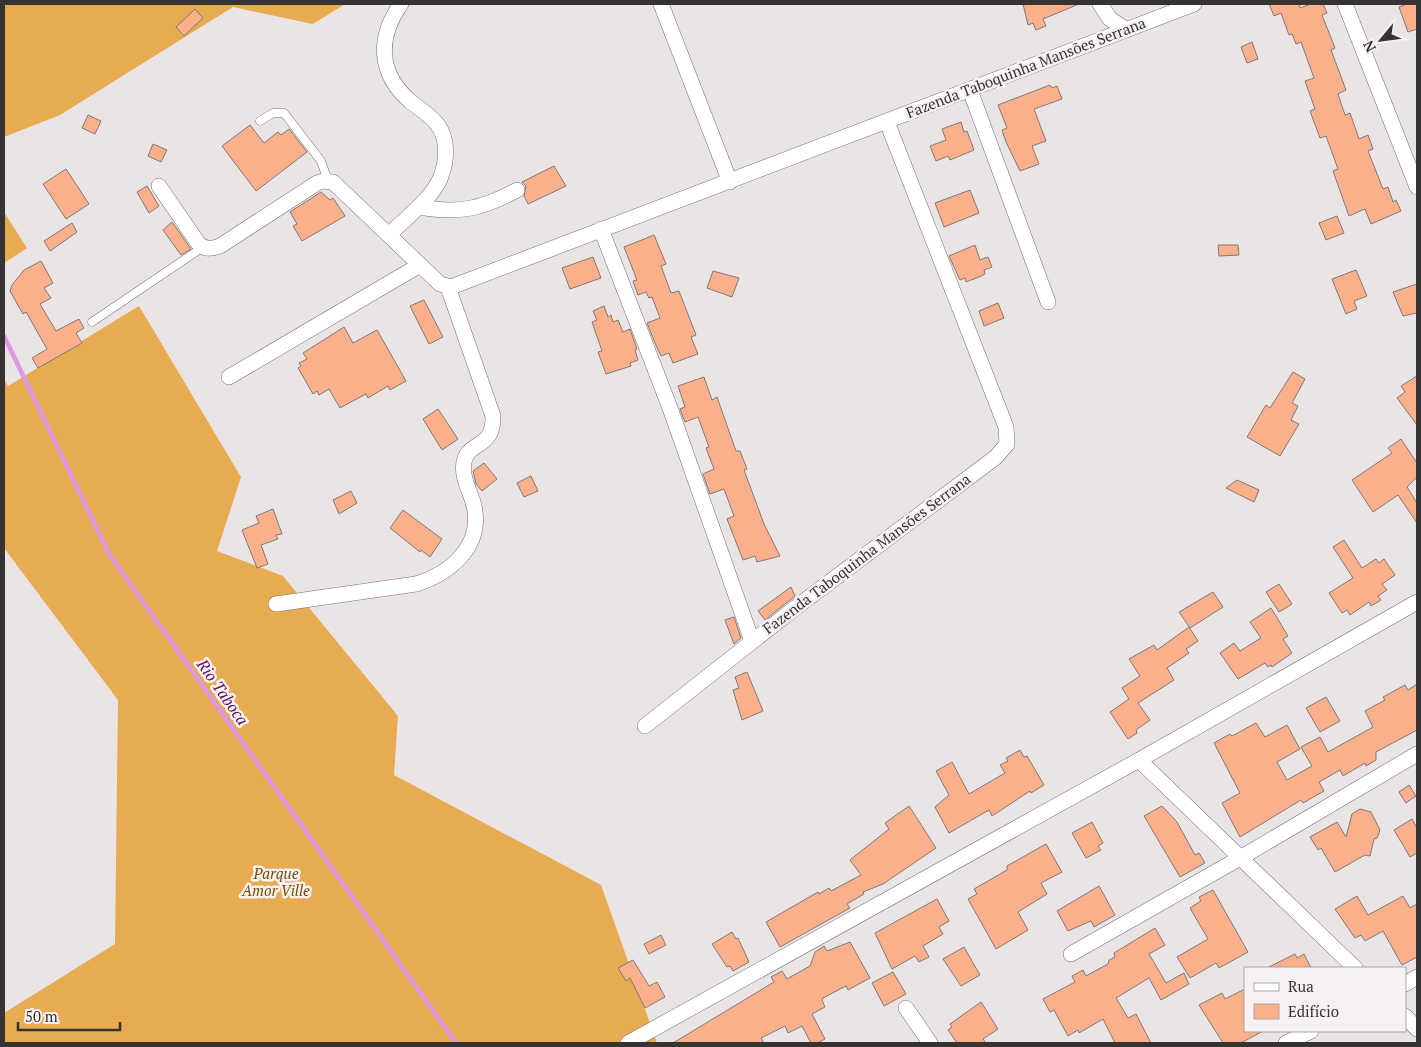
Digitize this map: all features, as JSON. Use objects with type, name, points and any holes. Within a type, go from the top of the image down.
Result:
[{"type":"street","points":[[389,235],[419,207],[440,179],[446,146],[438,124],[402,94],[389,77],[385,66],[386,37],[401,4]]},
{"type":"street","points":[[661,4],[730,182]]},
{"type":"street","points":[[1100,4],[1110,19],[1127,30]]},
{"type":"street","name":"Fazenda Taboquinha Mansões Serrana","points":[[448,287],[460,285],[601,229],[730,182],[1194,4]]},
{"type":"street","points":[[1345,4],[1417,187]]},
{"type":"street","points":[[970,90],[1048,302]]},
{"type":"street","name":"Fazenda Taboquinha Mansões Serrana","points":[[601,229],[670,408],[752,641],[996,457],[1007,444],[1006,427],[887,122]]},
{"type":"street","points":[[159,186],[203,248],[220,246],[317,183],[328,181],[339,187],[440,284],[448,287],[493,416],[492,432],[488,439],[467,454],[464,460],[465,477],[476,516],[476,526],[472,544],[454,563],[428,580],[416,584],[276,604]]},
{"type":"street","points":[[419,207],[460,211],[480,207],[517,190]]},
{"type":"street","points":[[229,377],[420,264]]},
{"type":"street","points":[[628,1043],[1139,760],[1417,602]]},
{"type":"street","points":[[645,726],[752,641]]},
{"type":"street","points":[[1071,954],[1417,754]]},
{"type":"street","points":[[1139,760],[1354,967]]},
{"type":"street","points":[[1406,983],[1417,977]]},
{"type":"street","points":[[906,1008],[930,1043]]},
{"type":"street","points":[[1406,1017],[1417,1029]]},
{"type":"street","points":[[1286,1043],[1309,1032]]},
{"type":"lane","points":[[260,121],[273,113],[284,113],[321,161],[328,181]]},
{"type":"lane","points":[[92,322],[203,248]]},
{"type":"green space","points":[[4,4],[345,4],[313,24],[233,7],[60,115],[4,137]]},
{"type":"green space","points":[[4,212],[27,248],[4,263]]},
{"type":"green space","name":"Parque Amor Ville","points":[[139,306],[241,477],[217,551],[283,576],[398,716],[394,775],[601,885],[657,1043],[4,1043],[4,1013],[115,944],[118,700],[4,548],[4,379],[8,386]]},
{"type":"building","points":[[1023,4],[1079,4],[1043,19],[1046,26],[1036,30],[1033,23],[1028,25]]},
{"type":"building","points":[[1269,4],[1302,4],[1299,6],[1300,8],[1311,4],[1323,4],[1327,13],[1322,15],[1335,48],[1331,50],[1346,90],[1338,94],[1345,115],[1350,113],[1359,139],[1368,135],[1373,149],[1368,151],[1383,189],[1388,187],[1393,202],[1396,200],[1401,211],[1371,224],[1365,209],[1349,216],[1333,171],[1338,169],[1326,136],[1320,138],[1310,111],[1315,109],[1305,81],[1314,78],[1301,42],[1296,44],[1292,34],[1289,35],[1281,13],[1274,16]]},
{"type":"building","points":[[1407,4],[1417,4],[1417,29],[1408,32],[1399,7]]},
{"type":"building","points":[[195,9],[203,18],[184,36],[176,27]]},
{"type":"building","points":[[1252,42],[1258,59],[1247,63],[1241,47]]},
{"type":"building","points":[[1050,85],[1052,88],[1057,86],[1062,99],[1034,109],[1046,141],[1032,146],[1039,164],[1020,171],[1002,130],[1007,128],[998,105]]},
{"type":"building","points":[[88,115],[101,121],[95,134],[82,128]]},
{"type":"building","points":[[961,122],[964,132],[967,131],[974,150],[950,160],[948,156],[936,161],[930,146],[946,140],[942,129]]},
{"type":"building","points":[[250,125],[264,143],[278,132],[281,135],[289,129],[307,152],[256,191],[222,146]]},
{"type":"building","points":[[153,144],[167,150],[161,162],[148,156]]},
{"type":"building","points":[[554,166],[566,186],[528,204],[524,196],[526,186],[522,182]]},
{"type":"building","points":[[66,169],[89,204],[66,219],[43,184]]},
{"type":"building","points":[[147,186],[159,206],[149,213],[137,192]]},
{"type":"building","points":[[970,190],[979,213],[944,227],[935,203]]},
{"type":"building","points":[[321,192],[330,200],[333,198],[345,216],[302,241],[293,226],[297,224],[290,212]]},
{"type":"building","points":[[1337,216],[1344,233],[1326,240],[1319,223]]},
{"type":"building","points":[[172,222],[191,249],[181,255],[163,230]]},
{"type":"building","points":[[72,223],[77,232],[50,251],[44,241]]},
{"type":"building","points":[[654,235],[666,264],[661,266],[671,293],[679,291],[696,335],[691,337],[698,354],[673,363],[669,353],[661,356],[655,343],[647,323],[660,318],[652,297],[649,298],[646,292],[638,295],[633,281],[637,280],[624,247]]},
{"type":"building","points":[[975,245],[980,260],[988,257],[992,267],[984,270],[985,274],[979,277],[966,282],[965,278],[960,280],[949,256]]},
{"type":"building","points":[[1218,245],[1238,245],[1239,255],[1219,256]]},
{"type":"building","points":[[593,257],[601,278],[570,289],[562,268]]},
{"type":"building","points":[[41,261],[53,283],[44,288],[51,298],[40,304],[56,331],[79,319],[84,328],[76,333],[82,343],[38,368],[32,358],[47,349],[26,312],[23,314],[10,291],[12,285],[24,270]]},
{"type":"building","points":[[1356,270],[1367,296],[1354,301],[1357,309],[1346,314],[1332,279]]},
{"type":"building","points":[[713,271],[739,278],[732,297],[707,288]]},
{"type":"building","points":[[1417,284],[1417,313],[1403,316],[1393,292]]},
{"type":"building","points":[[424,300],[443,337],[429,344],[410,306]]},
{"type":"building","points":[[998,303],[1004,318],[984,326],[979,311]]},
{"type":"building","points":[[604,306],[608,317],[611,315],[613,322],[618,320],[623,332],[630,329],[637,349],[635,350],[638,360],[630,363],[631,366],[606,374],[598,352],[602,351],[592,322],[597,320],[593,311]]},
{"type":"building","points":[[344,327],[353,343],[377,330],[406,381],[390,390],[388,386],[368,398],[366,394],[340,408],[329,389],[319,395],[317,391],[313,394],[298,368],[301,366],[299,363],[307,359],[303,353]]},
{"type":"building","points":[[1293,372],[1305,379],[1292,403],[1298,406],[1291,420],[1299,424],[1280,456],[1247,437],[1266,405],[1270,408]]},
{"type":"building","points":[[1417,376],[1417,425],[1397,398],[1405,392],[1401,386]]},
{"type":"building","points":[[704,377],[712,400],[717,397],[736,451],[740,451],[747,469],[744,470],[764,524],[780,556],[757,562],[755,556],[743,560],[727,519],[734,516],[724,489],[710,494],[703,474],[714,469],[706,448],[709,447],[698,417],[685,422],[680,409],[685,407],[678,386]]},
{"type":"building","points":[[438,409],[458,439],[442,450],[423,419]]},
{"type":"building","points":[[1401,439],[1417,463],[1417,477],[1407,487],[1417,503],[1417,523],[1398,495],[1373,512],[1352,480],[1392,453],[1388,448]]},
{"type":"building","points":[[484,463],[497,479],[482,491],[476,484],[473,471]]},
{"type":"building","points":[[531,476],[538,491],[524,497],[517,483]]},
{"type":"building","points":[[1237,480],[1259,490],[1254,502],[1226,488]]},
{"type":"building","points":[[351,491],[357,503],[339,514],[333,500]]},
{"type":"building","points":[[273,509],[282,534],[276,535],[278,539],[261,545],[268,564],[257,568],[242,530],[259,523],[256,516]]},
{"type":"building","points":[[403,510],[442,539],[430,557],[421,550],[420,552],[390,528]]},
{"type":"building","points":[[1344,540],[1362,568],[1376,559],[1379,563],[1384,559],[1395,575],[1382,584],[1387,590],[1378,596],[1381,600],[1371,606],[1369,602],[1350,615],[1347,610],[1342,613],[1329,593],[1353,578],[1333,547]]},
{"type":"building","points":[[1279,584],[1292,604],[1279,612],[1266,592]]},
{"type":"building","points":[[791,587],[795,596],[765,620],[758,611]]},
{"type":"building","points":[[1213,592],[1223,607],[1190,628],[1179,612]]},
{"type":"building","points":[[1271,608],[1288,636],[1283,639],[1292,653],[1272,667],[1271,665],[1268,667],[1265,663],[1238,679],[1220,653],[1234,643],[1240,651],[1261,638],[1250,622]]},
{"type":"building","points":[[734,617],[741,638],[734,644],[725,620]]},
{"type":"building","points":[[1189,627],[1198,641],[1186,649],[1189,653],[1167,668],[1174,680],[1138,703],[1150,720],[1136,730],[1137,733],[1128,739],[1110,712],[1129,699],[1122,688],[1140,676],[1129,659],[1154,645],[1157,650]]},
{"type":"building","points":[[747,672],[763,711],[742,720],[733,690],[739,688],[735,677]]},
{"type":"building","points":[[1417,684],[1417,730],[1376,752],[1376,760],[1366,766],[1365,763],[1343,776],[1340,770],[1319,782],[1324,791],[1303,803],[1301,800],[1240,837],[1222,803],[1240,793],[1214,743],[1256,723],[1265,737],[1287,725],[1300,749],[1277,762],[1287,780],[1312,766],[1301,747],[1320,737],[1328,752],[1373,727],[1365,711],[1385,700],[1383,697],[1405,685],[1408,690]]},
{"type":"building","points":[[1326,697],[1340,721],[1320,732],[1306,708]]},
{"type":"building","points":[[1020,750],[1024,757],[1027,756],[1044,785],[1031,793],[1030,791],[992,816],[989,810],[949,833],[935,807],[949,795],[936,771],[952,762],[969,794],[1005,773],[1000,765],[1008,761],[1006,758]]},
{"type":"building","points":[[1409,785],[1416,796],[1406,803],[1399,792]]},
{"type":"building","points":[[909,806],[936,848],[883,884],[863,892],[864,894],[847,904],[850,908],[780,947],[766,922],[818,892],[819,894],[829,888],[831,891],[861,875],[850,860],[889,829],[885,823]]},
{"type":"building","points":[[1162,806],[1177,822],[1195,855],[1199,853],[1205,863],[1180,877],[1144,816]]},
{"type":"building","points":[[1360,809],[1371,812],[1380,830],[1377,838],[1374,839],[1370,856],[1365,855],[1335,872],[1321,848],[1318,850],[1310,837],[1337,822],[1346,837],[1352,814]]},
{"type":"building","points":[[1412,819],[1417,828],[1417,853],[1410,857],[1394,830]]},
{"type":"building","points":[[1092,822],[1103,843],[1098,846],[1101,850],[1086,858],[1072,833]]},
{"type":"building","points":[[1046,844],[1062,872],[1041,883],[1047,894],[1018,912],[1028,930],[996,949],[968,899],[977,894],[974,889],[1007,870],[1007,866]]},
{"type":"building","points":[[1099,886],[1115,915],[1094,927],[1091,921],[1068,931],[1057,911]]},
{"type":"building","points":[[1213,890],[1248,952],[1219,968],[1216,963],[1190,978],[1177,957],[1208,939],[1190,908],[1201,901],[1199,897]]},
{"type":"building","points":[[1357,896],[1368,915],[1403,896],[1410,908],[1417,904],[1417,957],[1402,965],[1383,931],[1365,941],[1361,935],[1355,938],[1335,909]]},
{"type":"building","points":[[937,899],[949,921],[939,927],[943,934],[923,946],[929,957],[919,962],[915,956],[892,969],[875,933]]},
{"type":"building","points":[[1155,928],[1165,945],[1149,954],[1166,983],[1184,973],[1189,984],[1161,1000],[1149,978],[1116,998],[1128,1018],[1136,1014],[1151,1043],[1115,1043],[1103,1019],[1079,1033],[1078,1030],[1068,1036],[1054,1010],[1050,1012],[1043,999],[1075,982],[1072,976],[1083,970],[1086,976],[1108,964],[1109,960],[1115,957],[1114,953]]},
{"type":"building","points":[[732,932],[736,939],[738,938],[749,962],[733,971],[730,966],[727,967],[712,944]]},
{"type":"building","points":[[661,935],[666,945],[649,954],[644,944]]},
{"type":"building","points":[[850,942],[870,978],[848,990],[846,986],[823,998],[825,1007],[812,1014],[825,1039],[817,1043],[811,1043],[802,1026],[788,1033],[785,1026],[761,1038],[764,1043],[673,1043],[774,982],[771,977],[782,971],[787,979],[810,966],[815,952],[824,946],[827,951]]},
{"type":"building","points":[[964,947],[980,975],[961,986],[943,959]]},
{"type":"building","points":[[1295,954],[1297,958],[1304,954],[1310,967],[1269,967]]},
{"type":"building","points":[[633,960],[649,986],[657,982],[665,997],[645,1008],[630,978],[626,981],[618,968]]},
{"type":"building","points":[[893,972],[906,994],[884,1006],[872,983]]},
{"type":"building","points":[[1244,990],[1244,1032],[1261,1032],[1241,1043],[1223,1043],[1199,1005],[1222,993],[1225,999]]},
{"type":"building","points":[[981,1002],[998,1029],[983,1039],[986,1043],[957,1043],[948,1030],[952,1027],[950,1024]]},
{"type":"waterway","name":"Rio Taboca","points":[[4,336],[109,554],[456,1043]]}]
